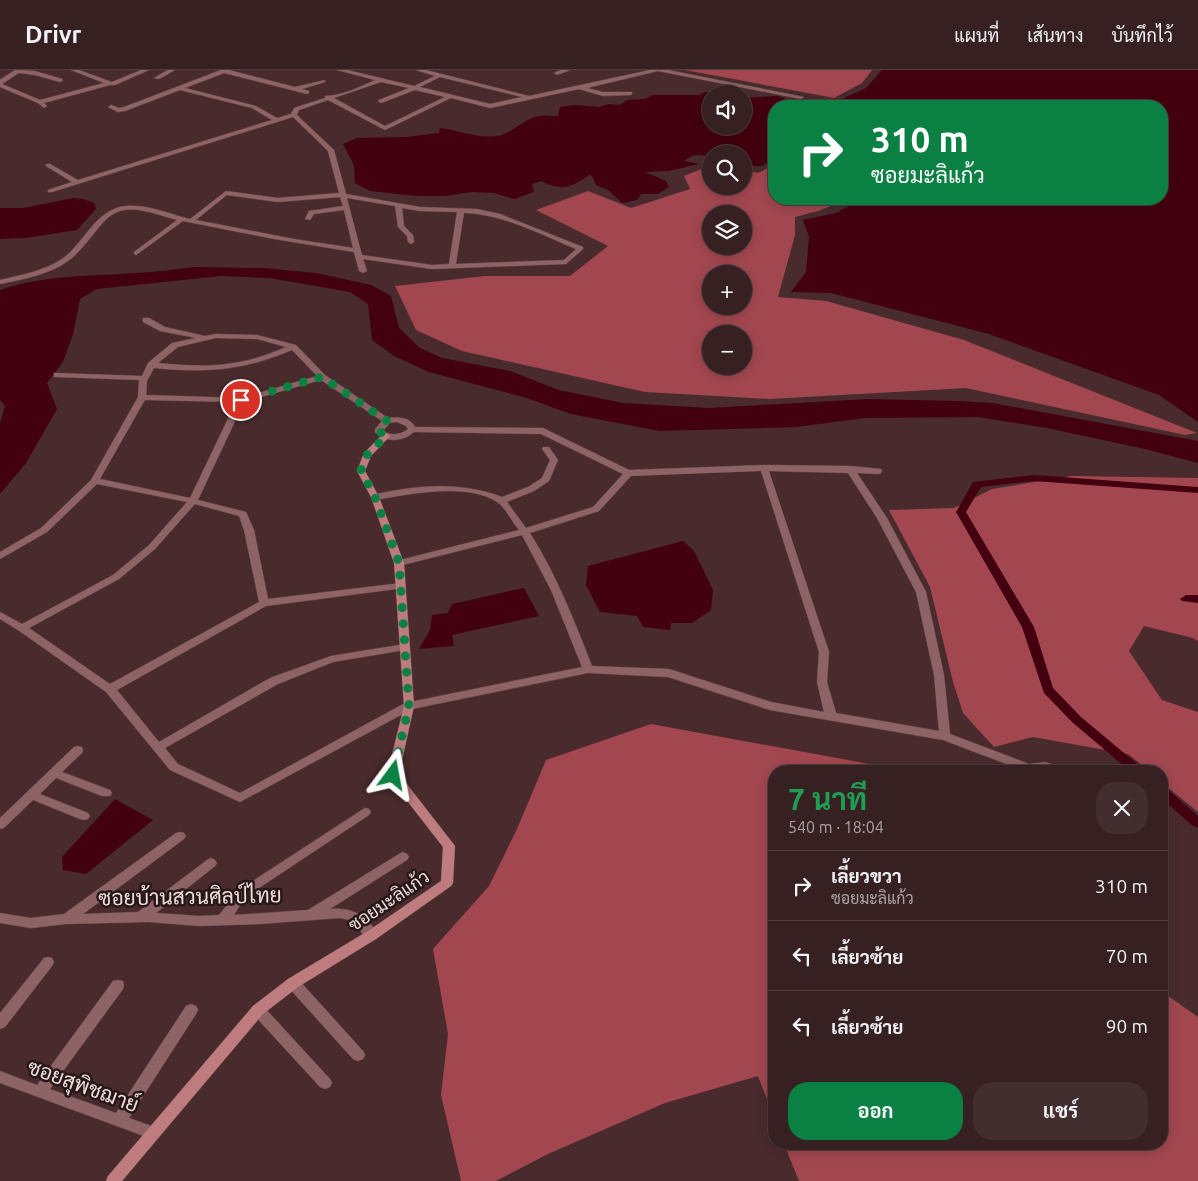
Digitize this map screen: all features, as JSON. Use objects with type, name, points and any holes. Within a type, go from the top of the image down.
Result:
[{"type":"street","points":[[46,107],[40,102],[0,84],[18,70],[60,80]]},
{"type":"street","points":[[75,70],[111,84]]},
{"type":"street","points":[[40,102],[111,84],[146,70]]},
{"type":"street","points":[[157,78],[172,70]]},
{"type":"street","points":[[112,107],[121,110],[225,70],[307,92]]},
{"type":"street","points":[[340,70],[490,106],[658,70],[801,97]]},
{"type":"street","points":[[419,70],[530,98]]},
{"type":"street","points":[[558,73],[567,70]]},
{"type":"street","points":[[626,70],[638,74]]},
{"type":"street","points":[[381,101],[440,75]]},
{"type":"street","points":[[294,115],[296,108],[327,97],[362,88],[380,80]]},
{"type":"street","points":[[295,89],[323,81]]},
{"type":"street","points":[[111,84],[113,94]]},
{"type":"street","points":[[180,88],[254,107],[276,120]]},
{"type":"street","points":[[579,88],[603,94],[630,94]]},
{"type":"street","points":[[327,97],[385,128],[449,97]]},
{"type":"street","points":[[485,112],[490,106]]},
{"type":"street","points":[[50,191],[294,115]]},
{"type":"street","points":[[294,115],[331,150],[363,271]]},
{"type":"street","points":[[48,165],[76,182]]},
{"type":"street","points":[[0,282],[54,266],[66,259],[114,210],[131,207],[182,220],[432,267],[566,262],[581,248],[500,216],[477,211],[420,209],[343,195],[278,200],[226,193],[191,221]]},
{"type":"street","points":[[398,205],[401,227],[410,235],[410,242]]},
{"type":"street","points":[[308,219],[311,212],[346,208]]},
{"type":"street","points":[[452,266],[461,210]]},
{"type":"street","points":[[136,252],[182,220]]},
{"type":"street","points":[[146,320],[163,329],[208,338]]},
{"type":"street","points":[[0,556],[44,530],[95,481],[142,397],[144,378],[151,365],[175,345],[216,336],[257,337],[292,347],[322,377],[387,421],[402,420],[410,424],[412,429]]},
{"type":"street","points":[[151,365],[199,369],[236,367],[273,356],[292,347]]},
{"type":"street","points":[[57,374],[144,378]]},
{"type":"street","points":[[142,397],[241,400],[322,377]]},
{"type":"street","points":[[22,628],[116,577],[152,547],[193,501],[241,400]]},
{"type":"street","points":[[387,421],[379,429],[386,436],[402,436],[412,429],[543,431],[628,472],[764,468],[878,471]]},
{"type":"street","name":"ซอยมะลิแก้ว","points":[[113,1181],[258,1010],[293,983],[372,935],[447,883],[449,846],[393,775],[409,706],[399,563],[375,497],[361,470],[367,455],[386,436]]},
{"type":"street","points":[[502,501],[531,489],[546,479],[554,460],[546,450]]},
{"type":"street","points":[[764,468],[824,652],[822,682],[830,716]]},
{"type":"street","points":[[850,469],[882,518],[921,592],[939,674],[945,736]]},
{"type":"street","points":[[399,563],[526,531],[596,509],[628,472]]},
{"type":"street","points":[[95,481],[193,501],[243,514],[249,530],[264,603]]},
{"type":"street","points":[[375,497],[438,487],[473,492],[502,501],[526,531],[549,572],[588,669]]},
{"type":"street","points":[[110,689],[264,603],[401,586]]},
{"type":"street","points":[[0,615],[110,689],[174,767],[240,798],[409,706],[588,669],[669,673],[770,706],[945,736],[1020,765]]},
{"type":"street","points":[[157,748],[274,681],[331,659],[405,647]]},
{"type":"street","points":[[0,825],[78,750]]},
{"type":"street","points":[[54,773],[106,793]]},
{"type":"street","points":[[31,795],[84,816]]},
{"type":"street","points":[[223,920],[238,899],[249,889],[365,812]]},
{"type":"street","points":[[66,919],[180,836]]},
{"type":"street","points":[[312,914],[403,857]]},
{"type":"street","points":[[141,917],[211,863]]},
{"type":"street","name":"ซอยบ้านสวนศิลป์ไทย","points":[[0,918],[31,923],[66,919],[141,917],[199,921],[339,913],[354,916],[372,935]]},
{"type":"street","points":[[0,1023],[48,962]]},
{"type":"street","points":[[293,983],[358,1055]]},
{"type":"street","points":[[40,1092],[118,985]]},
{"type":"street","points":[[119,1120],[191,1010]]},
{"type":"street","points":[[258,1010],[325,1083]]},
{"type":"street","name":"ซอยสุพิชฌาย์","points":[[0,1077],[152,1133]]},
{"type":"shaded area","points":[[685,70],[872,70],[862,83],[834,98]]},
{"type":"shaded area","points":[[882,70],[1198,70],[1198,422],[1159,395],[989,334],[831,293],[791,292],[806,272],[809,237],[803,220],[836,213],[851,205],[1168,205],[1168,100],[840,100],[866,88]]},
{"type":"shaded area","points":[[702,94],[702,135],[752,135],[752,98],[778,96],[789,100],[768,100],[768,162],[762,166],[752,166],[752,145],[702,145],[702,155],[694,156],[684,161],[699,164],[669,171],[645,172],[666,181],[669,187],[658,194],[641,194],[637,200],[622,203],[608,190],[596,185],[592,176],[589,175],[577,183],[566,187],[554,186],[541,181],[532,184],[534,192],[514,199],[494,193],[471,192],[446,196],[417,196],[370,191],[355,183],[354,165],[343,144],[357,138],[406,137],[439,133],[440,128],[489,137],[497,136],[533,118],[558,116],[560,107],[575,105],[600,107],[608,104],[620,105],[627,100],[644,99],[653,95]]},
{"type":"shaded area","points":[[768,168],[768,205],[834,205],[795,217],[795,235],[778,297],[826,301],[964,340],[1197,433],[1185,435],[966,388],[770,399],[645,392],[462,351],[416,330],[395,286],[485,276],[570,276],[608,246],[536,210],[588,191],[631,208],[690,189],[684,176],[702,169],[702,195],[752,195],[752,172],[758,173]]},
{"type":"shaded area","points":[[73,198],[94,203],[96,209],[77,230],[25,238],[0,239],[0,208],[23,208]]},
{"type":"shaded area","points":[[195,267],[263,268],[316,273],[371,285],[391,296],[399,328],[420,348],[442,358],[510,371],[559,390],[623,403],[709,408],[868,399],[993,403],[1198,441],[1198,463],[1145,449],[1047,428],[978,417],[865,418],[796,427],[659,431],[571,414],[527,398],[429,372],[394,356],[372,340],[368,304],[350,292],[269,278],[221,276],[97,289],[80,299],[73,334],[63,362],[47,383],[57,409],[26,463],[0,494],[0,423],[5,406],[0,400],[0,290],[34,281],[144,273]]},
{"type":"shaded area","points":[[1072,476],[1198,478],[1198,641],[1193,638],[1144,626],[1129,651],[1162,700],[1198,712],[1198,812],[1168,788],[1168,765],[1142,765],[1128,754],[1033,737],[994,747],[963,713],[953,682],[930,587],[889,510],[954,508],[992,489]]},
{"type":"shaded area","points":[[683,541],[694,551],[713,590],[711,610],[692,623],[671,623],[670,630],[643,627],[637,616],[600,612],[586,585],[588,566]]},
{"type":"shaded area","points":[[524,588],[539,616],[452,635],[454,646],[419,649],[430,630],[432,615],[448,613],[452,604]]},
{"type":"shaded area","points":[[651,724],[875,765],[768,765],[768,1102],[758,1076],[665,1103],[548,1154],[496,1181],[461,1181],[441,1095],[448,1034],[433,949],[489,886],[517,829],[546,760]]},
{"type":"shaded area","points":[[115,799],[153,820],[86,874],[63,870],[62,857]]},
{"type":"shaded area","points":[[1168,996],[1198,1017],[1198,1181],[799,1181],[786,1150],[1168,1150]]},
{"type":"waterway","points":[[1131,765],[1077,720],[1048,690],[1028,627],[961,512],[977,484],[1034,478],[1198,490]]},
{"type":"waterway","points":[[1186,599],[1198,599]]},
{"type":"waterway","points":[[1168,797],[1198,823]]},
{"type":"route","points":[[241,400],[322,377],[387,421],[379,429],[379,432],[386,436],[367,455],[361,470],[375,497],[399,563],[409,706],[393,775]]}]
